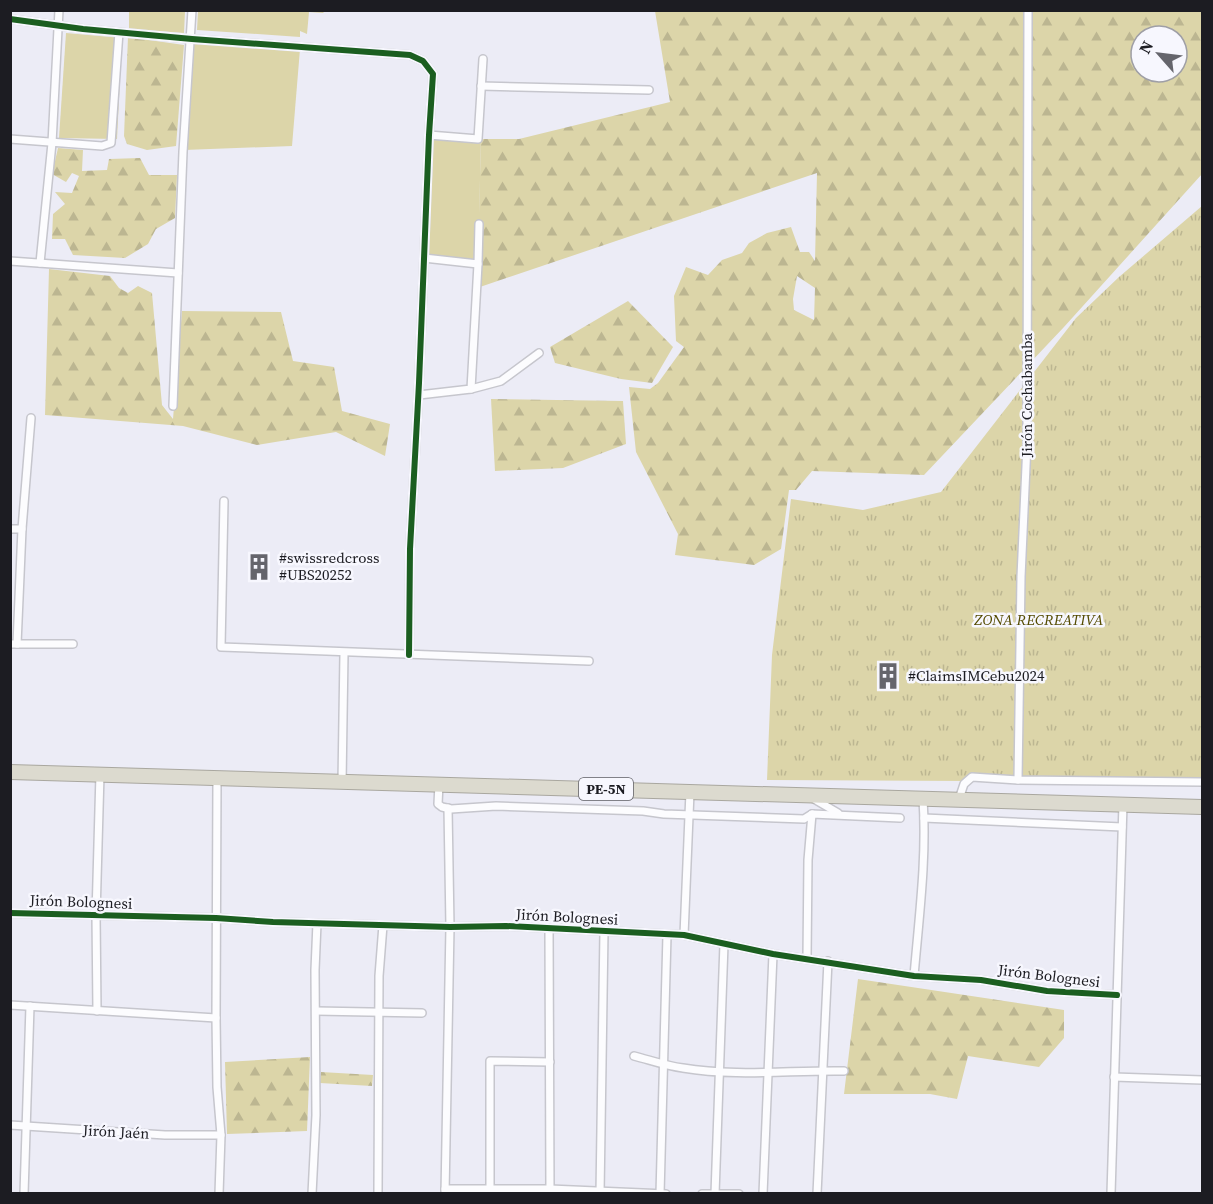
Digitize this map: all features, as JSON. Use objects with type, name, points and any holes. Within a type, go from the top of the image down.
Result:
[{"type":"highway","name":"PE-5N","points":[[10,772],[1203,807]]},
{"type":"street","points":[[40,262],[52,143],[59,10]]},
{"type":"street","points":[[173,406],[183,152],[192,39],[192,10]]},
{"type":"street","name":"Jirón Cochabamba","points":[[1018,780],[1021,577],[1027,444],[1028,10]]},
{"type":"street","points":[[10,19],[192,39],[410,55],[423,61],[433,74],[410,549],[410,655]]},
{"type":"street","points":[[10,139],[102,147],[111,143],[119,32]]},
{"type":"street","points":[[429,135],[478,139],[483,59]]},
{"type":"street","points":[[481,86],[649,90]]},
{"type":"street","points":[[471,389],[479,224]]},
{"type":"street","points":[[424,258],[478,264]]},
{"type":"street","points":[[10,261],[178,273]]},
{"type":"street","points":[[419,395],[471,389],[501,381],[539,353]]},
{"type":"street","points":[[31,418],[14,644],[73,644]]},
{"type":"street","points":[[224,501],[221,646],[589,661]]},
{"type":"street","points":[[10,529],[22,529]]},
{"type":"street","points":[[342,783],[344,652]]},
{"type":"street","points":[[97,1011],[96,915],[100,774]]},
{"type":"street","points":[[959,799],[964,784],[972,777],[1018,780],[1203,782]]},
{"type":"street","points":[[217,779],[216,1018],[217,1088],[221,1135],[219,1194]]},
{"type":"street","points":[[439,784],[438,804],[448,808],[496,806],[804,819],[812,814],[900,818]]},
{"type":"street","points":[[684,935],[690,792]]},
{"type":"street","points":[[809,796],[841,814]]},
{"type":"street","points":[[914,976],[920,913],[923,797]]},
{"type":"street","points":[[1111,1194],[1123,804]]},
{"type":"street","points":[[448,808],[450,927],[445,1191],[666,1194]]},
{"type":"street","points":[[807,958],[808,860],[812,814]]},
{"type":"street","points":[[924,818],[1122,827]]},
{"type":"street","name":"Jirón Bolognesi","points":[[10,913],[450,927],[506,926],[684,935],[773,954],[914,976],[981,980],[1047,991],[1117,995]]},
{"type":"street","points":[[312,1194],[316,1115],[317,923]]},
{"type":"street","points":[[378,1194],[378,1012],[383,925]]},
{"type":"street","points":[[549,928],[550,1191]]},
{"type":"street","points":[[600,1192],[604,931]]},
{"type":"street","points":[[660,1193],[668,935]]},
{"type":"street","points":[[715,1193],[723,944]]},
{"type":"street","points":[[763,1194],[773,954]]},
{"type":"street","points":[[817,1194],[828,961]]},
{"type":"street","points":[[10,1005],[216,1018]]},
{"type":"street","points":[[24,1194],[30,1006]]},
{"type":"street","points":[[316,1011],[422,1012]]},
{"type":"street","points":[[634,1056],[665,1065],[720,1071],[844,1071]]},
{"type":"street","points":[[490,1191],[490,1060],[550,1062]]},
{"type":"street","points":[[1114,1077],[1203,1080]]},
{"type":"street","name":"Jirón Jaén","points":[[10,1125],[165,1135],[221,1135]]},
{"type":"street","points":[[702,1194],[739,1194]]},
{"type":"green space","points":[[129,11],[185,11],[184,33],[129,29]]},
{"type":"green space","points":[[198,11],[325,11],[323,13],[309,12],[307,34],[300,31],[300,37],[197,30]]},
{"type":"green space","points":[[655,11],[1202,11],[1202,174],[1064,327],[924,475],[812,471],[796,490],[789,490],[781,549],[754,565],[675,555],[678,534],[636,452],[629,387],[650,389],[658,383],[684,347],[676,341],[674,296],[686,267],[708,275],[722,260],[742,253],[749,243],[767,233],[791,227],[800,252],[809,252],[815,261],[817,173],[477,288],[481,139],[519,139],[670,102]],"holes":[[[797,276],[815,288],[814,320],[794,310],[793,299]]]},
{"type":"green space","points":[[66,33],[122,38],[117,139],[59,138]]},
{"type":"green space","points":[[128,37],[184,45],[176,146],[147,150],[127,144],[124,136]]},
{"type":"green space","points":[[193,40],[300,49],[292,146],[184,150]]},
{"type":"green space","points":[[429,137],[481,139],[478,264],[426,258]]},
{"type":"green space","points":[[58,148],[83,150],[82,171],[107,170],[109,159],[140,158],[149,175],[177,175],[175,218],[156,229],[148,244],[125,258],[73,255],[65,239],[52,239],[53,214],[65,204],[55,192],[72,193],[79,176],[72,173],[66,182],[52,174]]},
{"type":"green space","name":"ZONA RECREATIVA","points":[[1202,206],[1202,782],[767,780],[772,655],[791,499],[863,510],[941,492],[1076,318],[1119,277]]},
{"type":"green space","points":[[49,269],[110,276],[119,288],[128,293],[138,286],[152,293],[162,405],[173,419],[182,311],[281,312],[293,361],[334,367],[342,411],[390,424],[385,456],[336,432],[257,445],[183,426],[45,415]]},
{"type":"green space","points":[[628,301],[673,347],[652,383],[621,379],[555,363],[550,347]]},
{"type":"green space","points":[[491,399],[623,401],[626,444],[563,468],[495,471]]},
{"type":"green space","points":[[858,979],[1064,1010],[1064,1038],[1039,1067],[968,1056],[957,1099],[930,1094],[844,1094]]},
{"type":"green space","points":[[310,1057],[307,1131],[227,1134],[225,1062]]},
{"type":"green space","points":[[321,1072],[373,1075],[372,1086],[320,1083]]},
{"type":"cycle path","points":[[10,19],[83,29],[192,39],[410,55],[423,61],[433,74],[410,549],[409,655]]},
{"type":"cycle path","points":[[10,913],[450,927],[506,926],[684,935],[773,954],[914,976],[981,980],[1047,991],[1117,995]]},
{"type":"place","name":"#swissredcross #UBS20252","points":[[259,567]]},
{"type":"place","name":"#ClaimsIMCebu2024","points":[[888,676]]}]
